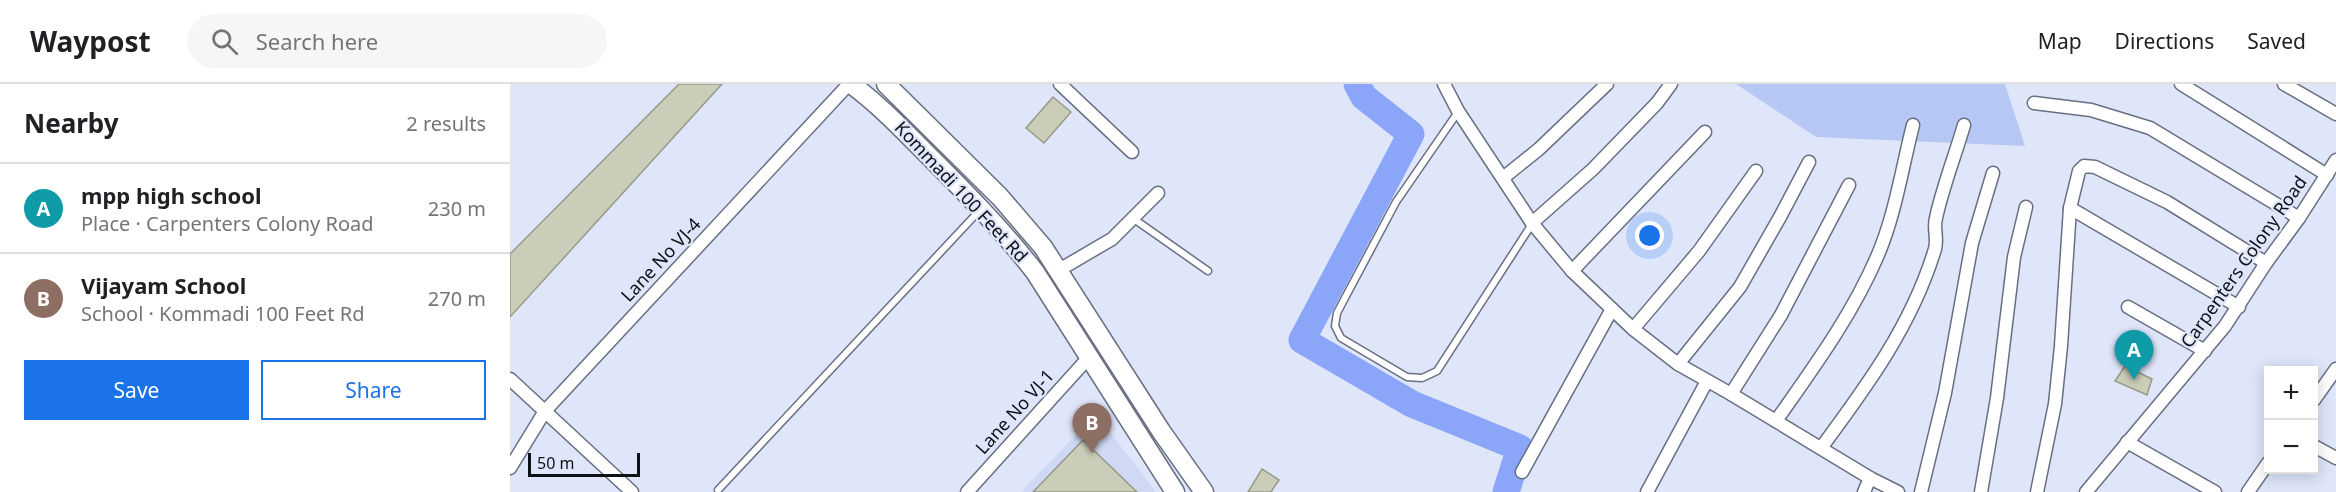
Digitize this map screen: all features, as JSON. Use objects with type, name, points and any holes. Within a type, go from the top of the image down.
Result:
[{"type":"main road","name":"Kommadi 100 Feet Rd","points":[[850,84],[886,114],[981,208],[1035,272],[1175,492]]},
{"type":"main road","name":"Kommadi 100 Feet Rd","points":[[886,84],[1024,223],[1059,270],[1161,430],[1204,492]]},
{"type":"street","name":"Lane No VJ-4","points":[[510,468],[545,411],[850,84]]},
{"type":"street","points":[[1060,84],[1132,152]]},
{"type":"street","points":[[1444,84],[1458,111],[1532,223],[1572,271],[1633,329],[1678,364],[1870,478],[1898,492]]},
{"type":"street","points":[[1503,178],[1539,149],[1607,84]]},
{"type":"street","points":[[1532,223],[1593,169],[1657,103],[1671,84]]},
{"type":"street","points":[[2181,84],[2327,175]]},
{"type":"street","points":[[2284,84],[2336,114]]},
{"type":"street","points":[[2034,103],[2091,110],[2150,128],[2299,218]]},
{"type":"street","points":[[1776,421],[1837,334],[1878,256],[1913,125]]},
{"type":"street","points":[[1821,448],[1873,378],[1891,349],[1923,280],[1935,248],[1936,219],[1964,125]]},
{"type":"street","points":[[1572,271],[1705,132]]},
{"type":"street","name":"Carpenters Colony Road","points":[[2086,492],[2205,351],[2239,307],[2336,160]]},
{"type":"street","points":[[1678,364],[1740,286],[1765,246],[1809,162]]},
{"type":"street","points":[[2037,492],[2055,404],[2070,208],[2079,171],[2084,166],[2095,167],[2167,202],[2266,263]]},
{"type":"street","points":[[1633,329],[1699,251],[1756,171]]},
{"type":"street","points":[[1922,492],[1945,393],[1972,243],[1993,173]]},
{"type":"street","points":[[1731,394],[1781,315],[1849,185]]},
{"type":"street","points":[[1059,270],[1112,239],[1158,193]]},
{"type":"street","points":[[1982,492],[1997,398],[2014,257],[2026,207]]},
{"type":"street","points":[[2070,208],[2153,259],[2239,307]]},
{"type":"street","points":[[2128,307],[2205,351]]},
{"type":"street","points":[[1522,472],[1612,309]]},
{"type":"street","name":"Lane No VJ-1","points":[[967,492],[1090,356]]},
{"type":"street","points":[[2318,393],[2336,369]]},
{"type":"street","points":[[510,379],[632,492]]},
{"type":"street","points":[[1647,492],[1707,381]]},
{"type":"street","points":[[2127,442],[2215,492]]},
{"type":"street","points":[[2318,449],[2336,458]]},
{"type":"street","points":[[2248,492],[2264,469]]},
{"type":"street","points":[[1864,492],[1870,478]]},
{"type":"lane","points":[[1458,111],[1396,202],[1337,313],[1335,326],[1341,338],[1407,377],[1422,378],[1437,371],[1532,223]]},
{"type":"lane","points":[[718,490],[981,208]]},
{"type":"lane","points":[[1134,219],[1208,271]]},
{"type":"shaded area","points":[[1736,84],[2005,84],[2025,146],[1816,137]]},
{"type":"shaded area","points":[[1096,414],[1156,492],[1021,492]]},
{"type":"building","points":[[679,84],[722,84],[510,317],[510,254]]},
{"type":"building","points":[[1053,97],[1071,112],[1044,143],[1026,128]]},
{"type":"building","points":[[2125,366],[2152,379],[2147,395],[2115,381]]},
{"type":"building","points":[[1083,440],[1137,492],[1033,492]]},
{"type":"building","points":[[1262,469],[1279,480],[1271,492],[1248,492]]},
{"type":"waterway","points":[[1357,84],[1364,97],[1411,134],[1302,340],[1412,404],[1520,448],[1506,492]]},
{"type":"place","name":"mpp high school","points":[[2134,380]]},
{"type":"place","name":"Vijayam School","points":[[1092,453]]}]
